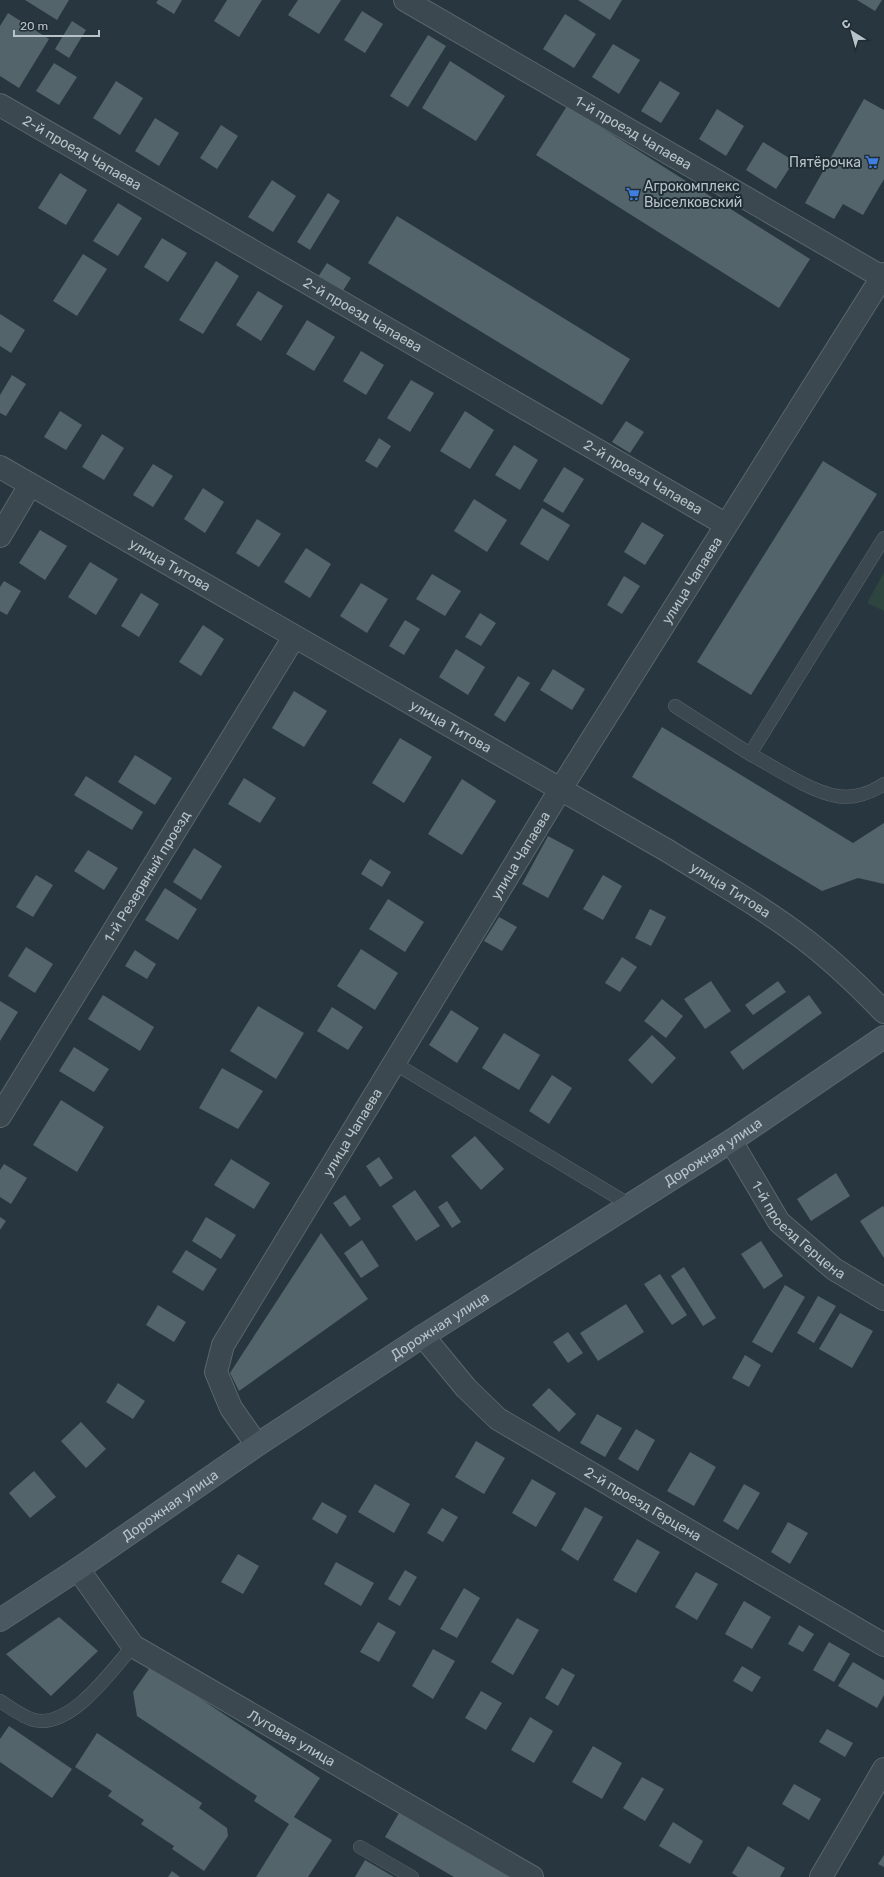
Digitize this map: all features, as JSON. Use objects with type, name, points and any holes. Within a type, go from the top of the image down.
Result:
[{"type":"main road","name":"Дорожная улица","points":[[2,1617],[78,1569],[257,1445],[423,1336],[731,1141],[884,1038]]},
{"type":"street","name":"1-й проезд Чапаева","points":[[405,0],[883,276]]},
{"type":"street","name":"2-й проезд Чапаева","points":[[0,105],[726,524]]},
{"type":"street","name":"улица Чапаева","points":[[257,1445],[231,1408],[216,1372],[223,1345],[560,790],[883,276]]},
{"type":"street","name":"улица Титова","points":[[0,466],[30,485],[681,859],[741,896],[807,941],[860,987],[884,1012]]},
{"type":"street","points":[[0,536],[30,485]]},
{"type":"street","name":"1-й Резервный проезд","points":[[0,1116],[294,637]]},
{"type":"street","name":"1-й проезд Герцена","points":[[731,1141],[780,1222],[834,1269],[884,1299]]},
{"type":"street","name":"2-й проезд Герцена","points":[[423,1336],[466,1388],[498,1419],[884,1645]]},
{"type":"street","name":"Луговая улица","points":[[78,1569],[132,1646],[532,1877]]},
{"type":"street","points":[[821,1877],[884,1769]]},
{"type":"lane","points":[[750,754],[884,538]]},
{"type":"lane","points":[[675,706],[750,754],[815,789],[837,796],[860,796],[884,784]]},
{"type":"lane","points":[[394,1063],[630,1205]]},
{"type":"lane","points":[[0,1701],[19,1714],[35,1721],[53,1720],[70,1712],[96,1690],[132,1646]]},
{"type":"lane","points":[[360,1847],[412,1877]]},
{"type":"green space","points":[[884,572],[884,611],[867,603]]},
{"type":"building","points":[[25,0],[69,0],[57,20]]},
{"type":"building","points":[[158,0],[182,0],[174,14],[156,3]]},
{"type":"building","points":[[227,0],[262,0],[239,37],[214,21]]},
{"type":"building","points":[[298,0],[341,0],[319,34],[288,15]]},
{"type":"building","points":[[578,0],[622,0],[610,20]]},
{"type":"building","points":[[857,0],[882,0],[875,11]]},
{"type":"building","points":[[362,11],[383,24],[365,53],[344,40]]},
{"type":"building","points":[[8,13],[49,39],[19,88],[0,76],[0,26]]},
{"type":"building","points":[[565,14],[596,34],[574,68],[543,49]]},
{"type":"building","points":[[72,21],[86,30],[69,58],[55,49]]},
{"type":"building","points":[[428,35],[446,46],[408,107],[390,96]]},
{"type":"building","points":[[613,44],[640,60],[619,94],[592,77]]},
{"type":"building","points":[[450,61],[505,96],[476,141],[422,108]]},
{"type":"building","points":[[54,63],[77,77],[59,105],[36,91]]},
{"type":"building","points":[[116,81],[143,98],[120,135],[93,118]]},
{"type":"building","points":[[660,81],[680,93],[661,123],[641,111]]},
{"type":"building","points":[[864,99],[884,110],[884,179],[863,215],[843,204],[834,219],[805,203]]},
{"type":"building","points":[[567,106],[810,259],[779,308],[536,155]]},
{"type":"building","points":[[717,109],[744,126],[726,156],[699,139]]},
{"type":"building","points":[[155,118],[179,133],[159,166],[135,151]]},
{"type":"building","points":[[221,125],[238,136],[217,169],[200,158]]},
{"type":"building","points":[[763,142],[794,161],[776,189],[746,170]]},
{"type":"building","points":[[60,173],[87,190],[66,225],[38,208]]},
{"type":"building","points":[[272,180],[296,196],[273,232],[248,217]]},
{"type":"building","points":[[328,193],[340,201],[310,250],[297,242]]},
{"type":"building","points":[[118,203],[142,218],[118,256],[93,241]]},
{"type":"building","points":[[397,216],[630,359],[602,405],[368,263]]},
{"type":"building","points":[[162,238],[187,253],[168,282],[144,267]]},
{"type":"building","points":[[83,254],[107,269],[77,316],[53,301]]},
{"type":"building","points":[[216,261],[239,276],[203,334],[179,320]]},
{"type":"building","points":[[327,263],[351,278],[342,292],[318,277]]},
{"type":"building","points":[[258,291],[283,306],[261,341],[236,325]]},
{"type":"building","points":[[0,314],[25,330],[11,353],[0,346]]},
{"type":"building","points":[[307,320],[335,337],[314,371],[286,354]]},
{"type":"building","points":[[361,351],[384,365],[366,395],[343,381]]},
{"type":"building","points":[[12,375],[26,384],[6,416],[0,413],[0,395]]},
{"type":"building","points":[[411,380],[434,393],[410,432],[387,418]]},
{"type":"building","points":[[60,411],[82,425],[66,450],[44,437]]},
{"type":"building","points":[[465,411],[494,430],[470,469],[440,451]]},
{"type":"building","points":[[626,421],[644,432],[630,453],[612,442]]},
{"type":"building","points":[[102,434],[124,448],[104,480],[82,467]]},
{"type":"building","points":[[379,438],[391,446],[377,468],[365,461]]},
{"type":"building","points":[[514,445],[538,460],[520,490],[495,475]]},
{"type":"building","points":[[823,461],[877,494],[751,695],[697,662]]},
{"type":"building","points":[[153,464],[173,476],[153,507],[133,495]]},
{"type":"building","points":[[564,467],[584,479],[563,513],[543,501]]},
{"type":"building","points":[[203,488],[224,502],[205,533],[184,519]]},
{"type":"building","points":[[474,499],[507,520],[487,552],[454,531]]},
{"type":"building","points":[[542,508],[570,525],[548,561],[520,544]]},
{"type":"building","points":[[257,519],[281,534],[259,567],[236,553]]},
{"type":"building","points":[[642,522],[664,535],[645,565],[624,552]]},
{"type":"building","points":[[40,530],[67,546],[45,580],[19,563]]},
{"type":"building","points":[[306,548],[331,564],[310,598],[284,582]]},
{"type":"building","points":[[90,562],[118,579],[96,615],[68,597]]},
{"type":"building","points":[[432,574],[461,591],[445,616],[416,599]]},
{"type":"building","points":[[624,576],[640,586],[622,614],[607,605]]},
{"type":"building","points":[[4,581],[21,591],[7,615],[0,611],[0,587]]},
{"type":"building","points":[[361,583],[388,599],[367,633],[340,616]]},
{"type":"building","points":[[141,593],[159,604],[139,637],[121,626]]},
{"type":"building","points":[[480,613],[496,623],[481,646],[465,637]]},
{"type":"building","points":[[405,620],[420,629],[404,655],[389,646]]},
{"type":"building","points":[[203,625],[224,639],[201,676],[179,662]]},
{"type":"building","points":[[456,649],[485,667],[468,695],[439,677]]},
{"type":"building","points":[[553,669],[585,689],[572,710],[540,690]]},
{"type":"building","points":[[518,676],[530,683],[505,722],[494,715]]},
{"type":"building","points":[[294,691],[327,711],[304,747],[272,728]]},
{"type":"building","points":[[662,727],[853,843],[884,823],[884,884],[858,878],[822,891],[632,777]]},
{"type":"building","points":[[400,738],[432,757],[404,803],[372,783]]},
{"type":"building","points":[[135,755],[172,778],[155,805],[118,782]]},
{"type":"building","points":[[86,776],[143,812],[132,830],[74,795]]},
{"type":"building","points":[[244,778],[276,798],[260,823],[228,804]]},
{"type":"building","points":[[462,779],[496,801],[462,855],[428,834]]},
{"type":"building","points":[[548,836],[574,850],[548,898],[522,884]]},
{"type":"building","points":[[194,848],[222,866],[201,900],[173,882]]},
{"type":"building","points":[[88,850],[118,868],[104,890],[74,871]]},
{"type":"building","points":[[370,859],[391,872],[382,887],[361,874]]},
{"type":"building","points":[[36,875],[53,885],[33,917],[16,907]]},
{"type":"building","points":[[603,875],[622,886],[603,920],[583,909]]},
{"type":"building","points":[[165,888],[197,909],[178,940],[145,920]]},
{"type":"building","points":[[388,899],[424,922],[405,952],[369,929]]},
{"type":"building","points":[[650,909],[666,917],[651,946],[635,938]]},
{"type":"building","points":[[499,917],[517,927],[502,951],[484,941]]},
{"type":"building","points":[[26,947],[53,964],[35,993],[8,976]]},
{"type":"building","points":[[361,949],[398,973],[375,1010],[337,986]]},
{"type":"building","points":[[135,950],[156,964],[147,979],[125,966]]},
{"type":"building","points":[[622,957],[637,967],[620,992],[605,983]]},
{"type":"building","points":[[711,981],[731,1011],[705,1029],[684,999]]},
{"type":"building","points":[[778,981],[786,992],[753,1015],[745,1005]]},
{"type":"building","points":[[103,995],[154,1027],[140,1051],[88,1019]]},
{"type":"building","points":[[809,995],[822,1013],[743,1070],[730,1052]]},
{"type":"building","points":[[662,999],[683,1016],[666,1038],[644,1021]]},
{"type":"building","points":[[0,1001],[18,1012],[0,1041]]},
{"type":"building","points":[[258,1006],[304,1033],[276,1079],[230,1051]]},
{"type":"building","points":[[332,1007],[363,1027],[348,1050],[317,1031]]},
{"type":"building","points":[[451,1010],[479,1028],[457,1063],[429,1045]]},
{"type":"building","points":[[504,1033],[540,1055],[519,1090],[482,1068]]},
{"type":"building","points":[[652,1035],[676,1058],[652,1084],[628,1060]]},
{"type":"building","points":[[74,1047],[109,1069],[94,1092],[59,1071]]},
{"type":"building","points":[[222,1068],[263,1091],[238,1129],[199,1108]]},
{"type":"building","points":[[552,1075],[572,1088],[549,1124],[529,1111]]},
{"type":"building","points":[[61,1100],[104,1127],[77,1172],[33,1145]]},
{"type":"building","points":[[475,1136],[504,1169],[481,1190],[451,1156]]},
{"type":"building","points":[[379,1157],[393,1178],[380,1187],[366,1166]]},
{"type":"building","points":[[231,1159],[270,1183],[254,1209],[214,1185]]},
{"type":"building","points":[[4,1164],[27,1178],[11,1204],[0,1197],[0,1170]]},
{"type":"building","points":[[836,1173],[850,1196],[811,1221],[797,1199]]},
{"type":"building","points":[[415,1190],[440,1226],[416,1241],[392,1206]]},
{"type":"building","points":[[345,1195],[361,1219],[350,1227],[333,1203]]},
{"type":"building","points":[[447,1201],[461,1222],[452,1228],[438,1207]]},
{"type":"building","points":[[883,1206],[884,1208],[884,1258],[860,1221]]},
{"type":"building","points":[[0,1217],[6,1221],[0,1230]]},
{"type":"building","points":[[206,1217],[236,1235],[221,1259],[192,1241]]},
{"type":"building","points":[[321,1233],[368,1299],[239,1391],[230,1373]]},
{"type":"building","points":[[362,1240],[379,1266],[361,1278],[344,1253]]},
{"type":"building","points":[[761,1241],[783,1276],[764,1289],[741,1254]]},
{"type":"building","points":[[186,1250],[217,1269],[203,1291],[172,1272]]},
{"type":"building","points":[[684,1267],[716,1318],[703,1326],[671,1276]]},
{"type":"building","points":[[660,1274],[687,1315],[672,1325],[644,1284]]},
{"type":"building","points":[[785,1285],[805,1297],[772,1353],[752,1342]]},
{"type":"building","points":[[818,1296],[836,1306],[814,1343],[797,1333]]},
{"type":"building","points":[[626,1304],[644,1332],[598,1361],[580,1333]]},
{"type":"building","points":[[158,1305],[186,1322],[174,1342],[146,1325]]},
{"type":"building","points":[[840,1313],[873,1331],[852,1368],[819,1349]]},
{"type":"building","points":[[568,1332],[583,1353],[568,1363],[553,1342]]},
{"type":"building","points":[[745,1355],[761,1365],[749,1387],[732,1378]]},
{"type":"building","points":[[118,1383],[145,1401],[133,1419],[106,1402]]},
{"type":"building","points":[[549,1388],[576,1414],[559,1432],[532,1405]]},
{"type":"building","points":[[597,1414],[622,1428],[605,1457],[580,1443]]},
{"type":"building","points":[[81,1422],[106,1449],[86,1468],[61,1441]]},
{"type":"building","points":[[636,1429],[655,1440],[638,1471],[618,1459]]},
{"type":"building","points":[[476,1441],[505,1458],[484,1494],[455,1477]]},
{"type":"building","points":[[690,1452],[716,1467],[694,1506],[667,1491]]},
{"type":"building","points":[[34,1471],[56,1497],[30,1518],[9,1493]]},
{"type":"building","points":[[532,1479],[556,1493],[536,1527],[512,1513]]},
{"type":"building","points":[[375,1484],[410,1504],[394,1533],[358,1512]]},
{"type":"building","points":[[744,1484],[760,1493],[738,1530],[723,1521]]},
{"type":"building","points":[[322,1502],[347,1516],[337,1534],[312,1519]]},
{"type":"building","points":[[585,1507],[603,1517],[578,1561],[561,1550]]},
{"type":"building","points":[[442,1508],[458,1517],[443,1542],[427,1533]]},
{"type":"building","points":[[788,1522],[808,1533],[790,1564],[771,1552]]},
{"type":"building","points":[[637,1539],[660,1552],[636,1593],[613,1580]]},
{"type":"building","points":[[238,1554],[259,1566],[243,1594],[221,1582]]},
{"type":"building","points":[[336,1562],[374,1583],[361,1606],[324,1584]]},
{"type":"building","points":[[405,1570],[417,1577],[400,1606],[388,1599]]},
{"type":"building","points":[[696,1572],[718,1584],[697,1620],[675,1607]]},
{"type":"building","points":[[464,1588],[480,1598],[457,1638],[440,1629]]},
{"type":"building","points":[[744,1601],[771,1617],[752,1649],[725,1634]]},
{"type":"building","points":[[59,1617],[98,1651],[51,1696],[6,1654]]},
{"type":"building","points":[[517,1618],[539,1630],[513,1675],[491,1662]]},
{"type":"building","points":[[378,1622],[396,1632],[379,1662],[360,1652]]},
{"type":"building","points":[[799,1625],[814,1634],[803,1652],[788,1644]]},
{"type":"building","points":[[829,1642],[850,1654],[834,1682],[813,1670]]},
{"type":"building","points":[[433,1649],[455,1661],[433,1699],[412,1686]]},
{"type":"building","points":[[853,1662],[884,1680],[884,1695],[877,1708],[838,1686]]},
{"type":"building","points":[[151,1666],[320,1778],[294,1817],[332,1840],[308,1877],[256,1877],[289,1824],[254,1801],[257,1796],[137,1716],[133,1692]]},
{"type":"building","points":[[742,1666],[761,1677],[752,1692],[733,1681]]},
{"type":"building","points":[[562,1668],[575,1675],[558,1706],[545,1698]]},
{"type":"building","points":[[481,1691],[502,1703],[486,1730],[465,1718]]},
{"type":"building","points":[[530,1717],[553,1731],[534,1763],[511,1750]]},
{"type":"building","points":[[9,1726],[72,1769],[52,1798],[0,1762],[0,1739]]},
{"type":"building","points":[[827,1729],[853,1743],[845,1757],[819,1742]]},
{"type":"building","points":[[97,1733],[202,1803],[199,1808],[227,1828],[228,1836],[204,1871],[172,1849],[174,1846],[141,1824],[144,1820],[108,1796],[112,1791],[75,1767]]},
{"type":"building","points":[[593,1746],[622,1763],[602,1799],[572,1782]]},
{"type":"building","points":[[642,1777],[664,1789],[645,1821],[623,1808]]},
{"type":"building","points":[[794,1784],[821,1799],[809,1820],[782,1804]]},
{"type":"building","points":[[399,1813],[509,1877],[454,1877],[385,1837]]},
{"type":"building","points":[[673,1822],[703,1841],[690,1864],[659,1846]]},
{"type":"building","points":[[748,1846],[785,1868],[780,1877],[738,1877],[732,1873]]},
{"type":"building","points":[[884,1855],[884,1867],[878,1864]]},
{"type":"building","points":[[365,1860],[394,1877],[355,1877]]},
{"type":"building","points":[[172,1871],[180,1877],[168,1877]]},
{"type":"place","name":"Пятёрочка","points":[[872,162]]},
{"type":"place","name":"Агрокомплекс Выселковский","points":[[633,194]]}]
